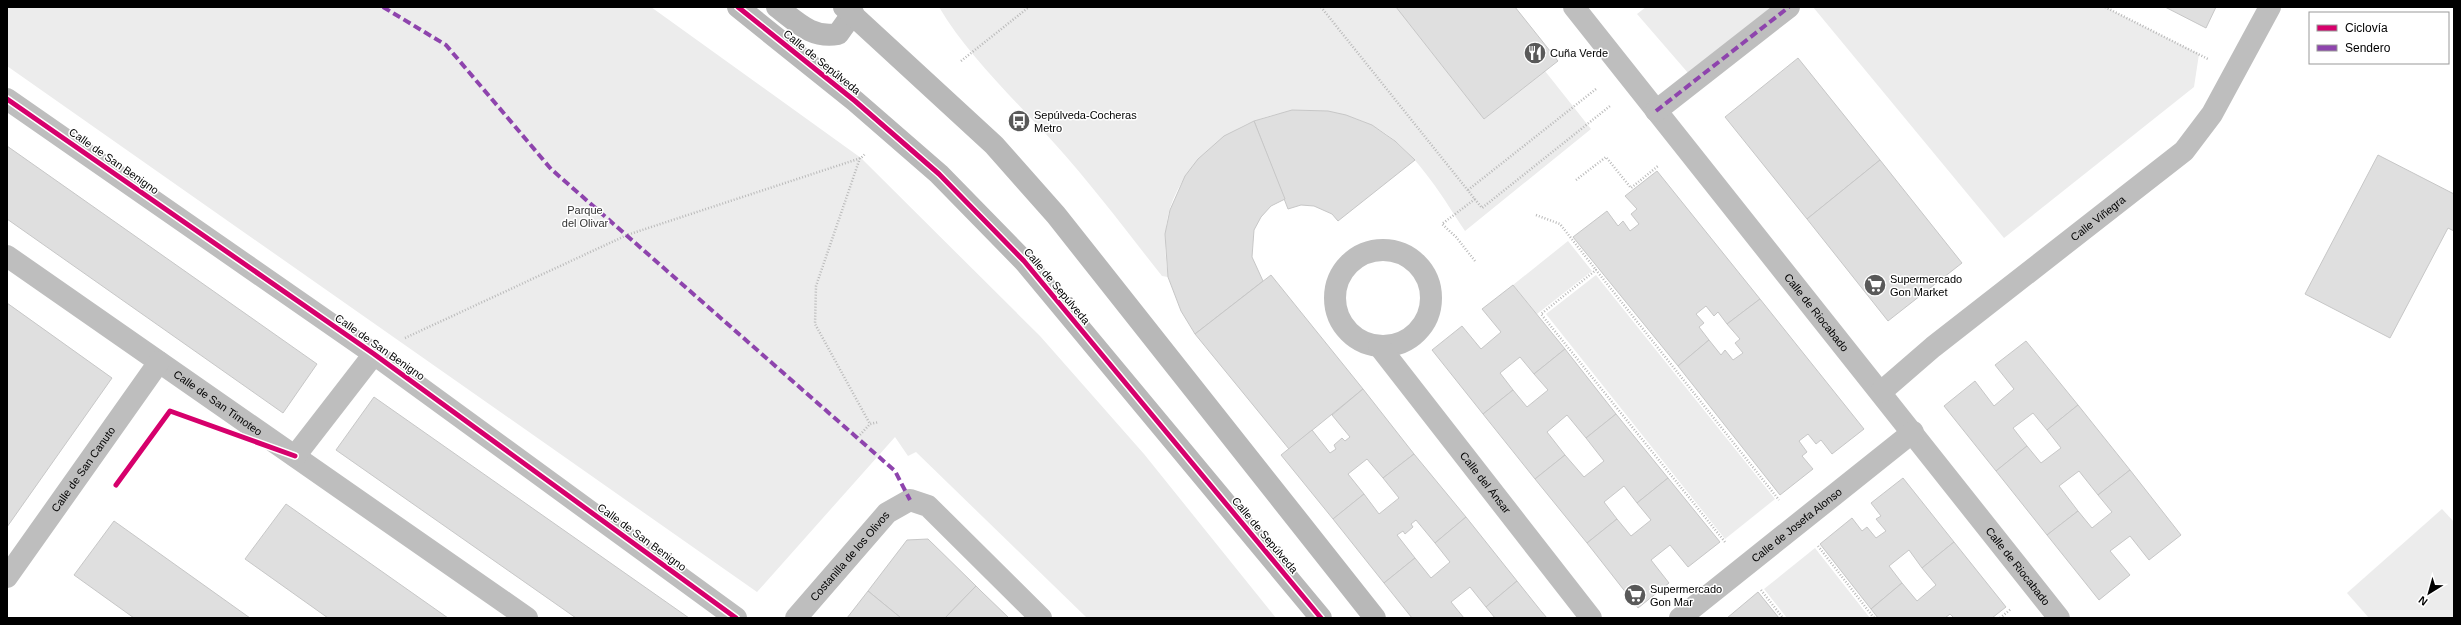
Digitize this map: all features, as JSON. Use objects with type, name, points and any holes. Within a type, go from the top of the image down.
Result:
[{"type":"street","name":"Calle de Sepúlveda","points":[[738,7],[855,101],[939,174],[1024,261],[1321,618]]},
{"type":"street","points":[[777,7],[809,30],[825,36],[838,34],[851,9],[994,145],[1056,215],[1375,618]]},
{"type":"street","name":"Calle de Riocabado","points":[[1574,7],[1913,432],[2059,618]]},
{"type":"street","points":[[1656,111],[1789,7]]},
{"type":"street","name":"Calle Viñegra","points":[[1881,392],[1933,347],[2184,151],[2212,114],[2270,7]]},
{"type":"street","name":"Calle de San Benigno","points":[[7,99],[374,354],[736,618]]},
{"type":"street","points":[[1380,249],[1396,251],[1410,257],[1421,269],[1429,283],[1431,299],[1428,314],[1420,328],[1409,339],[1394,345],[1379,346],[1363,342],[1349,333],[1340,320],[1335,305],[1335,289],[1340,274],[1347,266],[1364,253],[1380,249]]},
{"type":"street","name":"Calle de San Timoteo","points":[[7,256],[527,618]]},
{"type":"street","name":"Calle del Ánsar","points":[[1379,346],[1591,618]]},
{"type":"street","points":[[296,456],[374,354]]},
{"type":"street","name":"Calle de San Canuto","points":[[7,577],[159,362]]},
{"type":"street","name":"Calle de Josefa Alonso","points":[[1680,618],[1913,432]]},
{"type":"street","name":"Costanilla de los Olivos","points":[[796,618],[887,513],[910,500],[928,506],[1041,618]]},
{"type":"path","points":[[961,61],[1029,7]]},
{"type":"path","points":[[1321,7],[1482,208],[1610,106]]},
{"type":"path","points":[[2105,7],[2212,61]]},
{"type":"path","points":[[1468,190],[1596,89]]},
{"type":"path","points":[[374,354],[627,236],[860,158],[865,154]]},
{"type":"path","points":[[1576,180],[1606,157],[1631,188],[1658,166]]},
{"type":"path","points":[[860,158],[816,286],[815,324],[870,424]]},
{"type":"path","points":[[1475,199],[1442,224],[1456,237],[1475,261]]},
{"type":"path","points":[[1536,215],[1560,224],[1779,500]]},
{"type":"path","points":[[1596,270],[1541,314],[1725,542]]},
{"type":"path","points":[[858,437],[870,424],[879,422]]},
{"type":"path","points":[[1815,543],[1874,618]]},
{"type":"path","points":[[1759,588],[1783,618]]},
{"type":"path","points":[[2000,618],[2011,609]]},
{"type":"green space","name":"Parque del Olivar","points":[[7,7],[651,7],[861,158],[1040,336],[1144,454],[1276,618],[1087,618],[916,452],[908,456],[895,437],[757,592],[7,66]]},
{"type":"green space","points":[[939,7],[1396,7],[1484,119],[1545,71],[1591,129],[1465,231],[1435,186],[1413,158],[1386,134],[1371,125],[1341,114],[1311,111],[1281,113],[1252,122],[1226,136],[1202,156],[1184,180],[1170,208],[1168,216],[1165,242],[1168,277],[1162,276],[1069,160],[978,60],[950,25]]},
{"type":"green space","points":[[1646,7],[1789,7],[1695,81],[1637,14]]},
{"type":"green space","points":[[1813,7],[2105,7],[2199,54],[2194,87],[2004,238]]},
{"type":"green space","points":[[1568,241],[1592,271],[1537,314],[1513,285]]},
{"type":"green space","points":[[1596,275],[1775,499],[1725,539],[1546,314]]},
{"type":"green space","points":[[2442,509],[2454,522],[2454,618],[2369,618],[2347,593]]},
{"type":"green space","points":[[1815,548],[1870,618],[1787,618],[1764,589]]},
{"type":"building","points":[[1396,7],[1515,7],[1558,61],[1484,119]]},
{"type":"building","points":[[2165,7],[2216,7],[2206,28]]},
{"type":"building","points":[[1798,58],[1880,160],[1807,219],[1725,117]]},
{"type":"building","points":[[1292,110],[1328,111],[1346,115],[1372,125],[1395,141],[1415,160],[1338,221],[1332,214],[1314,206],[1301,205],[1288,209],[1254,121]]},
{"type":"building","points":[[1254,121],[1285,199],[1271,206],[1261,217],[1254,230],[1252,257],[1263,281],[1195,334],[1181,311],[1168,277],[1165,234],[1170,210],[1185,176],[1198,159],[1224,136]]},
{"type":"building","points":[[7,146],[317,364],[283,413],[7,219]]},
{"type":"building","points":[[2378,155],[2454,194],[2454,231],[2448,228],[2390,338],[2305,294]]},
{"type":"building","points":[[1880,160],[1962,263],[1888,321],[1807,219]]},
{"type":"building","points":[[1657,171],[1760,299],[1727,324],[1718,312],[1714,316],[1706,306],[1696,314],[1704,323],[1699,327],[1709,340],[1678,366],[1573,237],[1607,211],[1618,226],[1623,221],[1630,231],[1639,224],[1631,214],[1637,209],[1625,196]]},
{"type":"building","points":[[1271,275],[1363,389],[1289,449],[1195,334]]},
{"type":"building","points":[[1513,285],[1565,349],[1534,374],[1520,357],[1500,373],[1513,390],[1483,414],[1432,350],[1462,326],[1481,349],[1501,332],[1482,309]]},
{"type":"building","points":[[1760,299],[1864,429],[1832,454],[1821,440],[1816,444],[1808,434],[1799,441],[1807,452],[1802,456],[1813,469],[1780,495],[1678,366],[1709,340],[1721,355],[1725,350],[1733,360],[1743,353],[1735,343],[1740,339],[1727,324]]},
{"type":"building","points":[[7,303],[112,378],[7,527]]},
{"type":"building","points":[[2026,341],[2078,405],[2047,430],[2033,413],[2013,428],[2027,446],[1996,471],[1944,406],[1975,381],[1994,406],[2014,389],[1995,365]]},
{"type":"building","points":[[1565,349],[1616,414],[1586,438],[1567,415],[1547,432],[1565,455],[1535,479],[1483,414],[1513,390],[1527,407],[1548,390],[1534,374]]},
{"type":"building","points":[[1363,389],[1414,454],[1383,478],[1367,459],[1348,474],[1364,494],[1333,519],[1281,455],[1312,430],[1330,453],[1336,449],[1334,445],[1342,438],[1345,441],[1350,437],[1332,415]]},
{"type":"building","points":[[374,397],[689,618],[576,618],[336,450]]},
{"type":"building","points":[[2078,405],[2130,470],[2098,495],[2079,471],[2059,486],[2078,511],[2047,535],[1996,471],[2027,446],[2041,463],[2061,448],[2047,430]]},
{"type":"building","points":[[1616,414],[1668,478],[1637,503],[1624,486],[1604,502],[1617,519],[1587,543],[1535,479],[1565,455],[1584,477],[1604,461],[1586,438]]},
{"type":"building","points":[[1414,454],[1466,517],[1435,543],[1416,520],[1411,524],[1413,527],[1405,534],[1403,531],[1397,535],[1415,558],[1384,583],[1333,519],[1364,494],[1379,514],[1399,498],[1383,478]]},
{"type":"building","points":[[2130,470],[2181,535],[2149,560],[2130,536],[2110,551],[2130,575],[2099,600],[2047,535],[2078,511],[2092,528],[2112,512],[2098,495]]},
{"type":"building","points":[[1668,478],[1720,542],[1688,567],[1670,545],[1651,560],[1669,583],[1638,608],[1587,543],[1617,519],[1631,536],[1651,520],[1637,503]]},
{"type":"building","points":[[1903,478],[1954,542],[1922,568],[1909,550],[1889,566],[1902,583],[1871,609],[1820,544],[1852,518],[1862,531],[1867,527],[1876,538],[1886,531],[1876,519],[1881,516],[1871,503]]},
{"type":"building","points":[[286,504],[448,618],[328,618],[245,559]]},
{"type":"building","points":[[1466,517],[1517,581],[1486,607],[1470,587],[1451,602],[1464,618],[1412,618],[1384,583],[1415,558],[1431,578],[1450,562],[1435,543]]},
{"type":"building","points":[[114,521],[250,618],[134,618],[74,575]]},
{"type":"building","points":[[928,539],[976,586],[945,618],[901,618],[868,591],[907,540]]},
{"type":"building","points":[[1954,542],[2006,607],[1992,618],[1954,618],[1950,614],[1945,618],[1878,618],[1871,609],[1902,583],[1917,601],[1936,585],[1922,568]]},
{"type":"building","points":[[1517,581],[1547,618],[1495,618],[1486,607]]},
{"type":"building","points":[[976,586],[982,592],[1009,618],[945,618]]},
{"type":"building","points":[[868,591],[901,618],[847,618]]},
{"type":"building","points":[[1758,592],[1779,618],[1727,618]]},
{"type":"marked path","points":[[383,7],[446,45],[551,169],[895,471],[910,500]]},
{"type":"marked path","points":[[1656,111],[1789,7]]},
{"type":"cycle path","points":[[738,7],[855,101],[939,174],[1024,261],[1321,618]]},
{"type":"cycle path","points":[[7,99],[374,354],[736,618]]},
{"type":"cycle path","points":[[116,485],[170,411],[295,456]]},
{"type":"place","name":"Cuña Verde","points":[[1535,53]]},
{"type":"place","name":"Sepúlveda-Cocheras Metro","points":[[1019,121]]},
{"type":"place","name":"Supermercado Gon Market","points":[[1875,285]]},
{"type":"place","name":"Supermercado Gon Mar","points":[[1635,595]]}]
